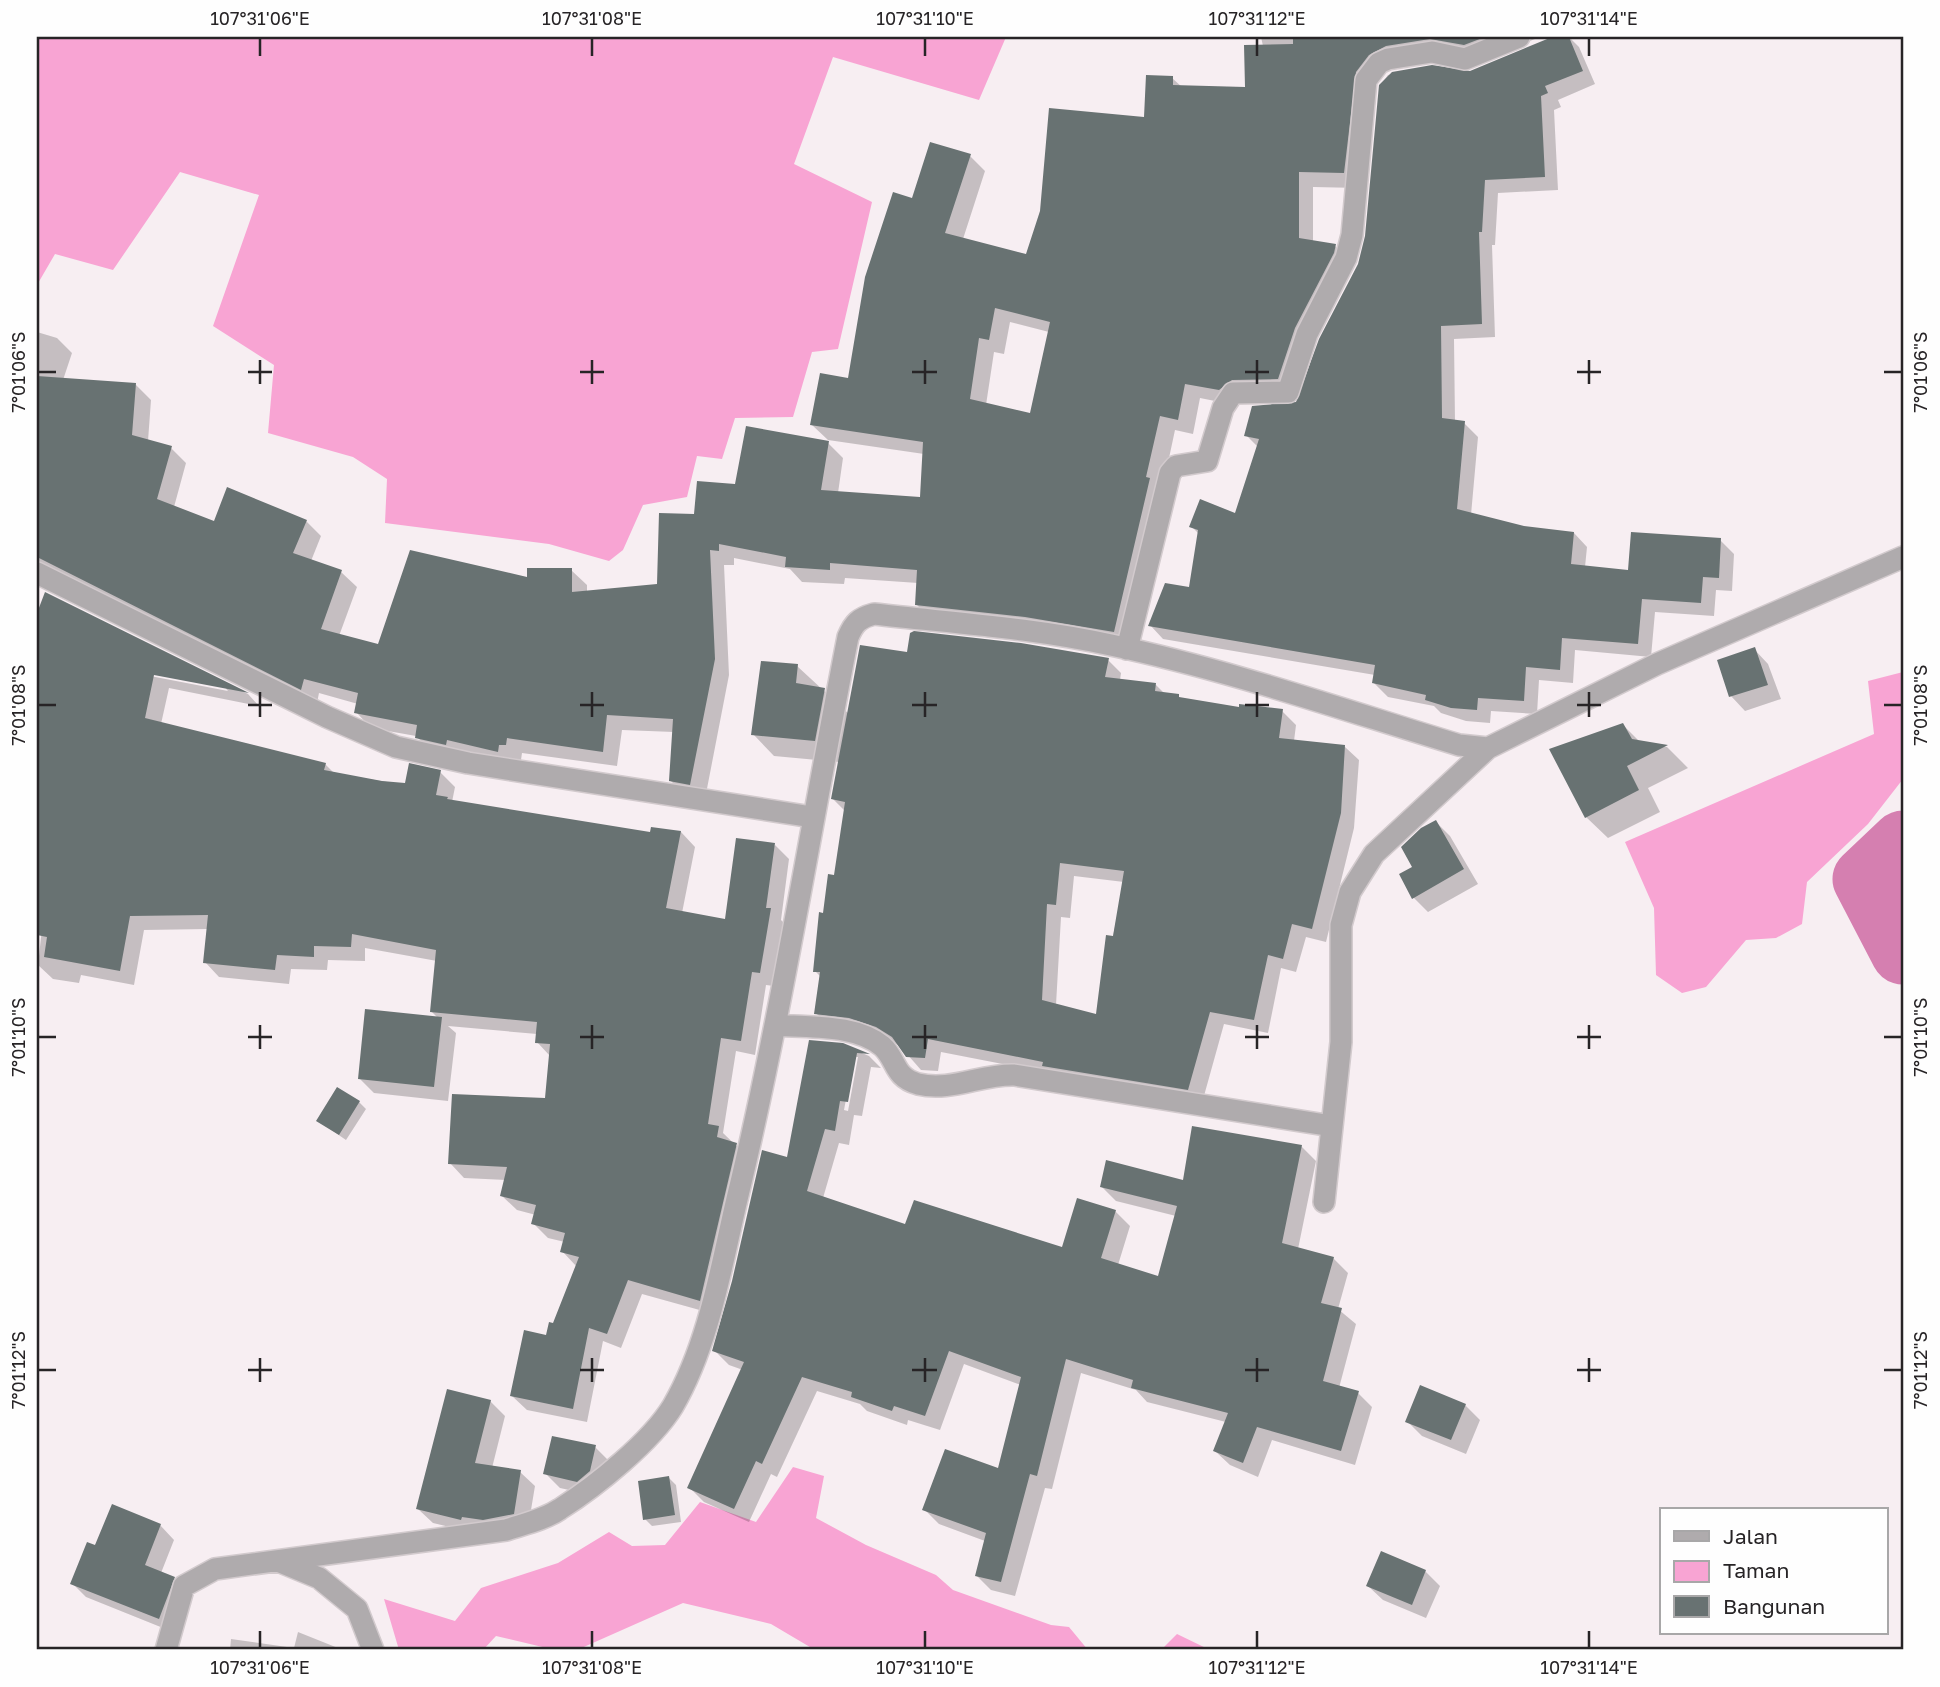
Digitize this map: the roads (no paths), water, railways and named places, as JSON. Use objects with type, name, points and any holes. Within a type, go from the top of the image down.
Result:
[{"type":"street","points":[[1127,649],[1172,469],[1207,461],[1223,408],[1233,393],[1280,394],[1288,392],[1293,383],[1307,334],[1349,248],[1369,72],[1388,59],[1432,52],[1465,59],[1519,37]]},
{"type":"street","points":[[1324,1202],[1341,1042],[1341,925],[1350,892],[1374,854],[1488,748],[1657,664],[1903,557]]},
{"type":"street","points":[[37,573],[327,717],[396,747],[468,763],[812,817]]},
{"type":"street","points":[[166,1650],[184,1586],[215,1569],[506,1530],[536,1521],[559,1510],[586,1490],[654,1430],[672,1408],[689,1376],[713,1300],[777,1025],[812,817],[848,637],[853,624],[862,617],[874,614],[1064,636],[1127,649],[1264,685],[1459,745],[1488,748]]},
{"type":"street","points":[[777,1025],[851,1032],[867,1037],[886,1051],[903,1078],[929,1086],[956,1085],[996,1075],[1014,1075],[1332,1126]]},
{"type":"street","points":[[276,1561],[319,1577],[357,1609],[373,1650]]},
{"type":"waterway","points":[[1903,843],[1865,879],[1903,952]]}]
